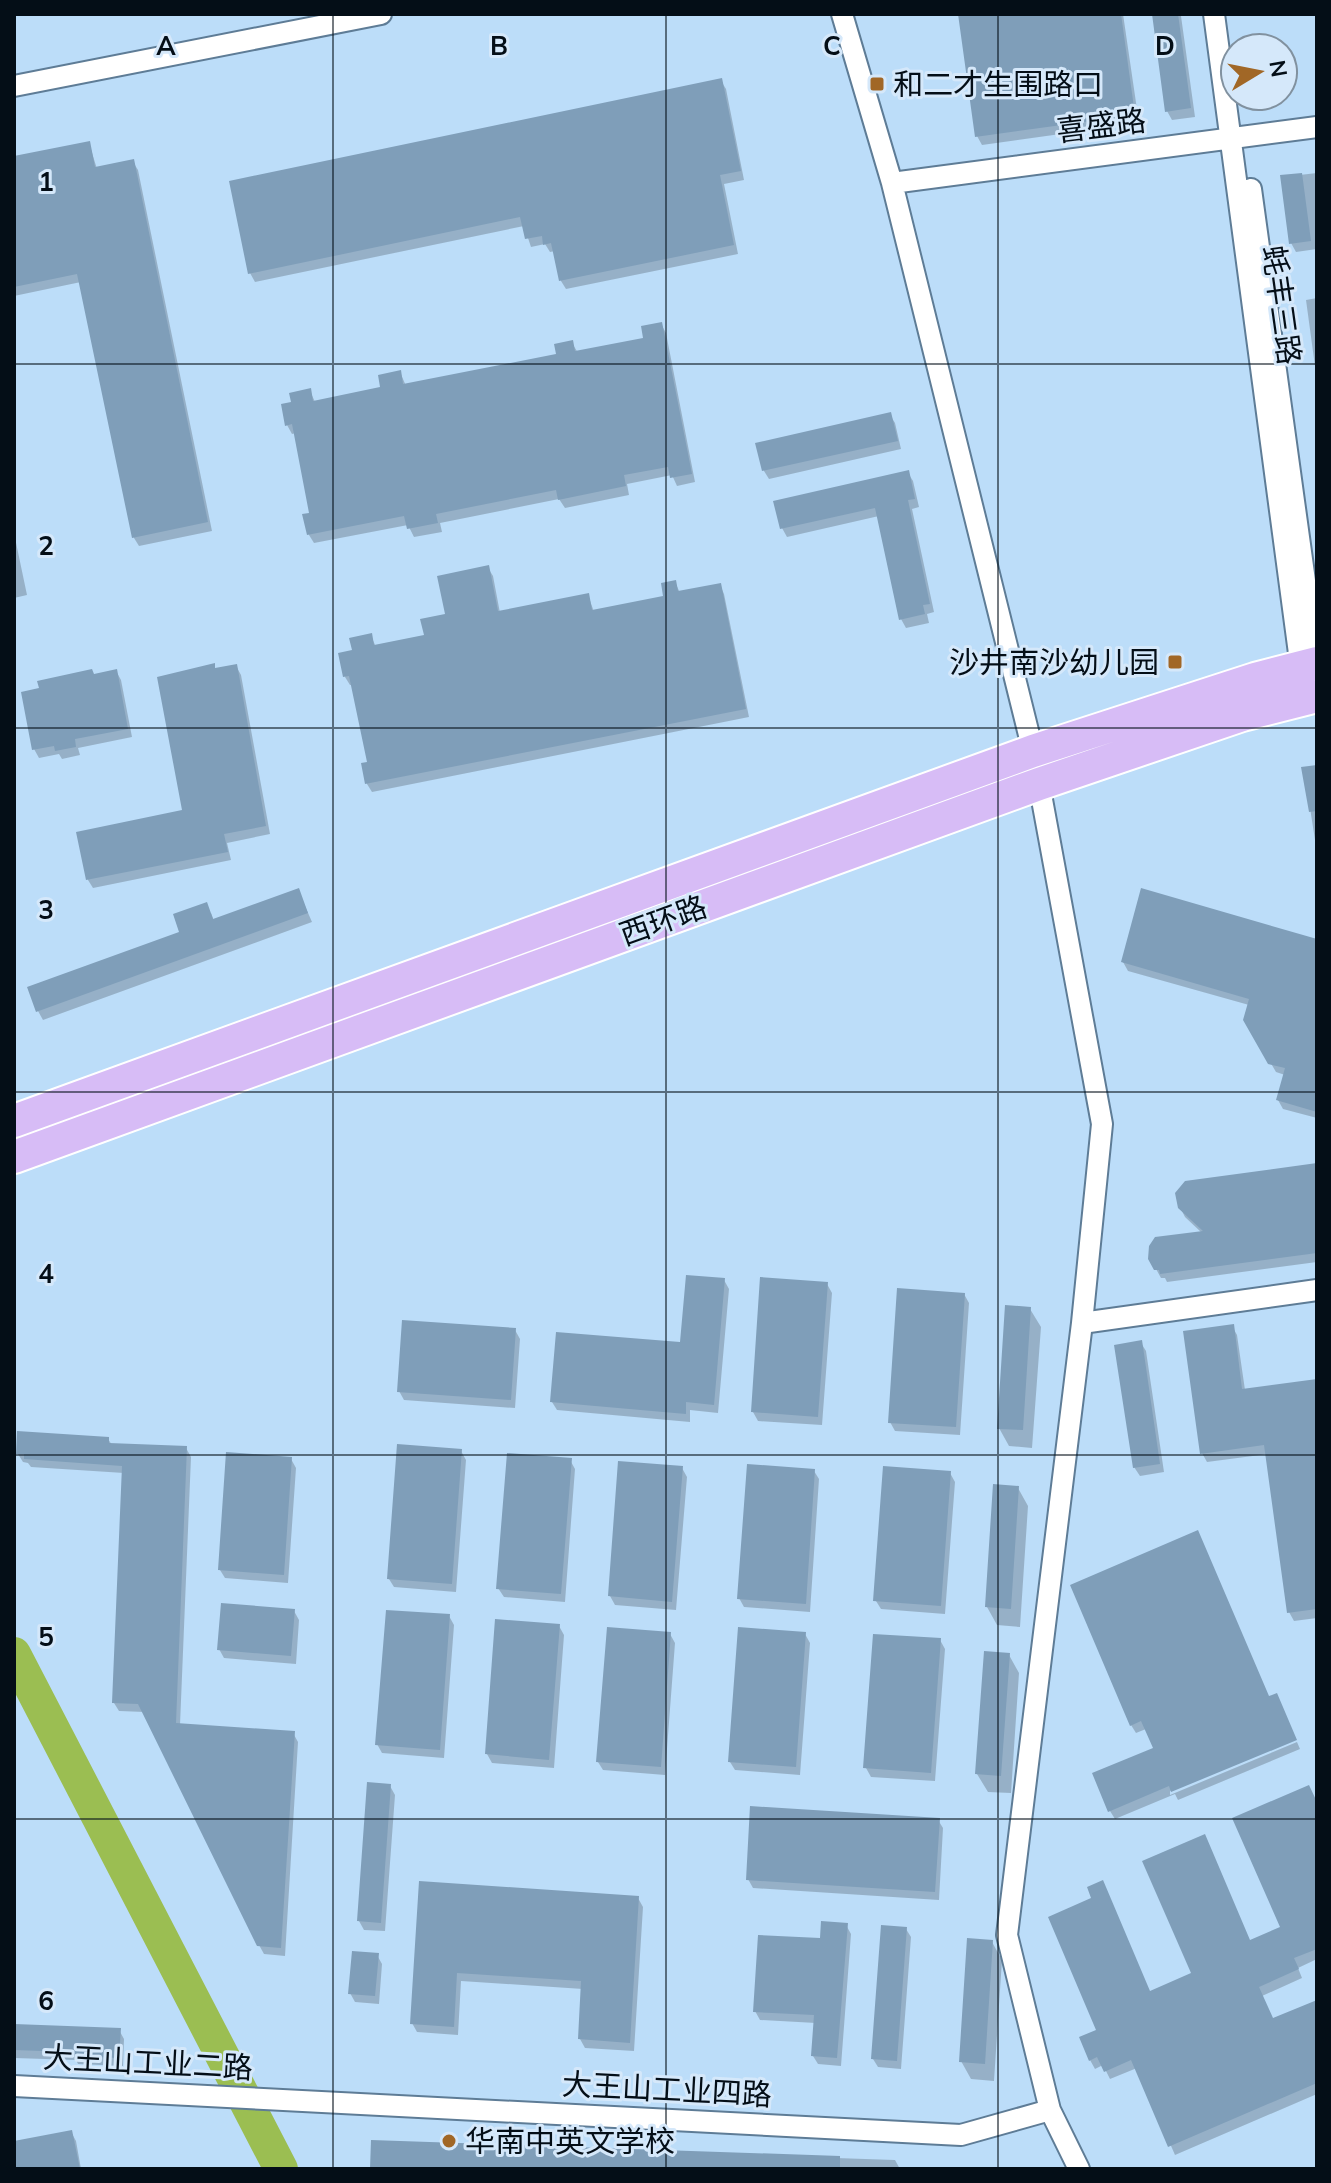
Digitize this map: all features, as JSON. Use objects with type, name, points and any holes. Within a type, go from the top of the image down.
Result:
[{"type":"main road","name":"西环路","points":[[14,1121],[1033,751],[1255,679],[1313,665]]},
{"type":"main road","name":"西环路","points":[[14,1157],[1039,784],[1242,715],[1311,698]]},
{"type":"street","points":[[14,86],[381,14]]},
{"type":"street","points":[[842,14],[892,183],[1033,751],[1102,1124],[1082,1323],[1007,1935],[1050,2110],[1079,2169]]},
{"type":"street","name":"蚝丰三路","points":[[1214,14],[1237,138],[1313,665],[1311,698]]},
{"type":"street","name":"蚝丰三路","points":[[1237,138],[1238,112]]},
{"type":"street","name":"喜盛路","points":[[892,183],[1317,127]]},
{"type":"street","points":[[1082,1323],[1317,1290]]},
{"type":"street","name":"大王山工业二路","points":[[14,2086],[278,2098]]},
{"type":"street","name":"大王山工业四路","points":[[278,2098],[961,2135],[1050,2110]]},
{"type":"building","points":[[958,14],[1121,14],[1135,115],[975,137]]},
{"type":"building","points":[[1152,14],[1178,14],[1191,108],[1165,112]]},
{"type":"building","points":[[722,78],[741,171],[720,175],[734,245],[559,281],[551,243],[543,245],[542,236],[525,239],[520,217],[248,274],[229,181]]},
{"type":"building","points":[[90,141],[95,167],[134,159],[208,522],[132,538],[77,274],[14,287],[14,156]]},
{"type":"building","points":[[1302,173],[1311,241],[1289,244],[1280,175]]},
{"type":"building","points":[[662,322],[692,474],[670,478],[668,467],[624,475],[626,486],[558,500],[556,490],[436,514],[438,523],[407,529],[404,516],[307,535],[302,514],[309,513],[292,424],[285,426],[281,404],[291,402],[289,393],[311,388],[313,401],[380,387],[378,375],[401,370],[403,384],[556,354],[554,344],[573,340],[575,351],[643,338],[641,326]]},
{"type":"building","points":[[891,412],[898,441],[762,471],[755,443]]},
{"type":"building","points":[[909,470],[915,499],[908,500],[930,604],[923,605],[925,614],[899,620],[875,508],[780,529],[773,501]]},
{"type":"building","points":[[489,565],[498,611],[589,593],[592,610],[663,596],[661,583],[676,580],[678,591],[721,583],[746,709],[365,784],[361,763],[367,762],[349,676],[343,677],[338,653],[352,650],[349,638],[372,633],[374,645],[424,635],[420,619],[445,614],[437,576]]},
{"type":"building","points":[[215,663],[215,668],[237,664],[266,826],[224,834],[228,852],[86,880],[76,832],[182,810],[157,677]]},
{"type":"building","points":[[92,669],[94,674],[117,669],[128,729],[75,739],[76,747],[55,751],[54,746],[32,750],[21,692],[39,688],[37,681]]},
{"type":"building","points":[[1317,765],[1317,811],[1309,812],[1301,767]]},
{"type":"building","points":[[299,888],[308,913],[36,1012],[27,987],[179,932],[173,914],[207,902],[213,919]]},
{"type":"building","points":[[1141,888],[1317,939],[1317,1112],[1276,1100],[1285,1068],[1268,1064],[1243,1020],[1249,999],[1121,962]]},
{"type":"building","points":[[1317,1163],[1317,1253],[1160,1274],[1159,1270],[1154,1270],[1148,1259],[1149,1246],[1155,1237],[1203,1231],[1178,1208],[1175,1193],[1185,1181]]},
{"type":"building","points":[[686,1275],[725,1278],[714,1405],[686,1402],[686,1414],[550,1402],[556,1332],[680,1342]]},
{"type":"building","points":[[760,1277],[828,1282],[818,1417],[751,1412]]},
{"type":"building","points":[[897,1288],[965,1293],[956,1427],[888,1423]]},
{"type":"building","points":[[1005,1305],[1031,1307],[1023,1430],[997,1429]]},
{"type":"building","points":[[402,1320],[516,1328],[511,1400],[397,1392]]},
{"type":"building","points":[[1234,1324],[1242,1389],[1317,1379],[1317,1609],[1287,1613],[1264,1445],[1200,1454],[1183,1331]]},
{"type":"building","points":[[1142,1340],[1160,1464],[1133,1468],[1114,1345]]},
{"type":"building","points":[[17,1431],[109,1437],[109,1443],[187,1446],[176,1723],[295,1731],[281,1948],[257,1946],[138,1704],[112,1703],[122,1466],[24,1459],[24,1454],[16,1454]]},
{"type":"building","points":[[397,1444],[462,1449],[452,1584],[387,1579]]},
{"type":"building","points":[[226,1452],[292,1457],[284,1575],[218,1570]]},
{"type":"building","points":[[507,1453],[572,1458],[561,1594],[496,1589]]},
{"type":"building","points":[[618,1461],[683,1466],[672,1602],[608,1596]]},
{"type":"building","points":[[747,1464],[815,1469],[806,1604],[737,1599]]},
{"type":"building","points":[[883,1466],[951,1471],[941,1606],[873,1601]]},
{"type":"building","points":[[993,1484],[1019,1486],[1011,1609],[985,1607]]},
{"type":"building","points":[[1198,1530],[1269,1696],[1277,1693],[1297,1740],[1171,1792],[1169,1786],[1108,1812],[1092,1773],[1153,1748],[1141,1721],[1130,1726],[1070,1585]]},
{"type":"building","points":[[221,1603],[295,1609],[291,1656],[217,1650]]},
{"type":"building","points":[[386,1610],[450,1614],[440,1750],[375,1745]]},
{"type":"building","points":[[495,1619],[560,1624],[549,1760],[485,1754]]},
{"type":"building","points":[[607,1627],[671,1632],[661,1767],[596,1762]]},
{"type":"building","points":[[738,1627],[806,1632],[796,1767],[728,1762]]},
{"type":"building","points":[[873,1634],[941,1638],[931,1773],[863,1768]]},
{"type":"building","points":[[984,1651],[1010,1653],[1001,1776],[975,1774]]},
{"type":"building","points":[[367,1782],[391,1784],[381,1923],[357,1921]]},
{"type":"building","points":[[1309,1785],[1317,1802],[1317,1949],[1294,1958],[1299,1969],[1259,1987],[1273,2018],[1317,2000],[1317,2083],[1168,2147],[1131,2060],[1104,2072],[1097,2057],[1089,2061],[1079,2037],[1096,2030],[1048,1917],[1091,1898],[1087,1887],[1103,1880],[1150,1991],[1191,1973],[1142,1861],[1205,1834],[1250,1940],[1280,1927],[1232,1818]]},
{"type":"building","points":[[750,1806],[940,1818],[935,1892],[746,1880]]},
{"type":"building","points":[[419,1881],[639,1896],[630,2043],[578,2039],[581,1981],[457,1973],[454,2027],[410,2024]]},
{"type":"building","points":[[821,1921],[848,1923],[837,2058],[811,2056],[814,2015],[753,2012],[758,1935],[820,1938]]},
{"type":"building","points":[[881,1925],[907,1927],[897,2061],[871,2059]]},
{"type":"building","points":[[967,1938],[993,1940],[985,2064],[959,2062]]},
{"type":"building","points":[[352,1951],[379,1953],[375,1996],[348,1994]]},
{"type":"building","points":[[14,2024],[121,2028],[119,2058],[14,2050]]},
{"type":"building","points":[[72,2130],[80,2169],[14,2169],[14,2141]]},
{"type":"building","points":[[371,2140],[840,2156],[840,2169],[370,2169]]},
{"type":"waterway","points":[[14,1654],[281,2169]]},
{"type":"place","name":"和二才生围路口","points":[[877,84]]},
{"type":"place","name":"沙井南沙幼儿园","points":[[1175,662]]},
{"type":"place","name":"华南中英文学校","points":[[449,2141]]}]
